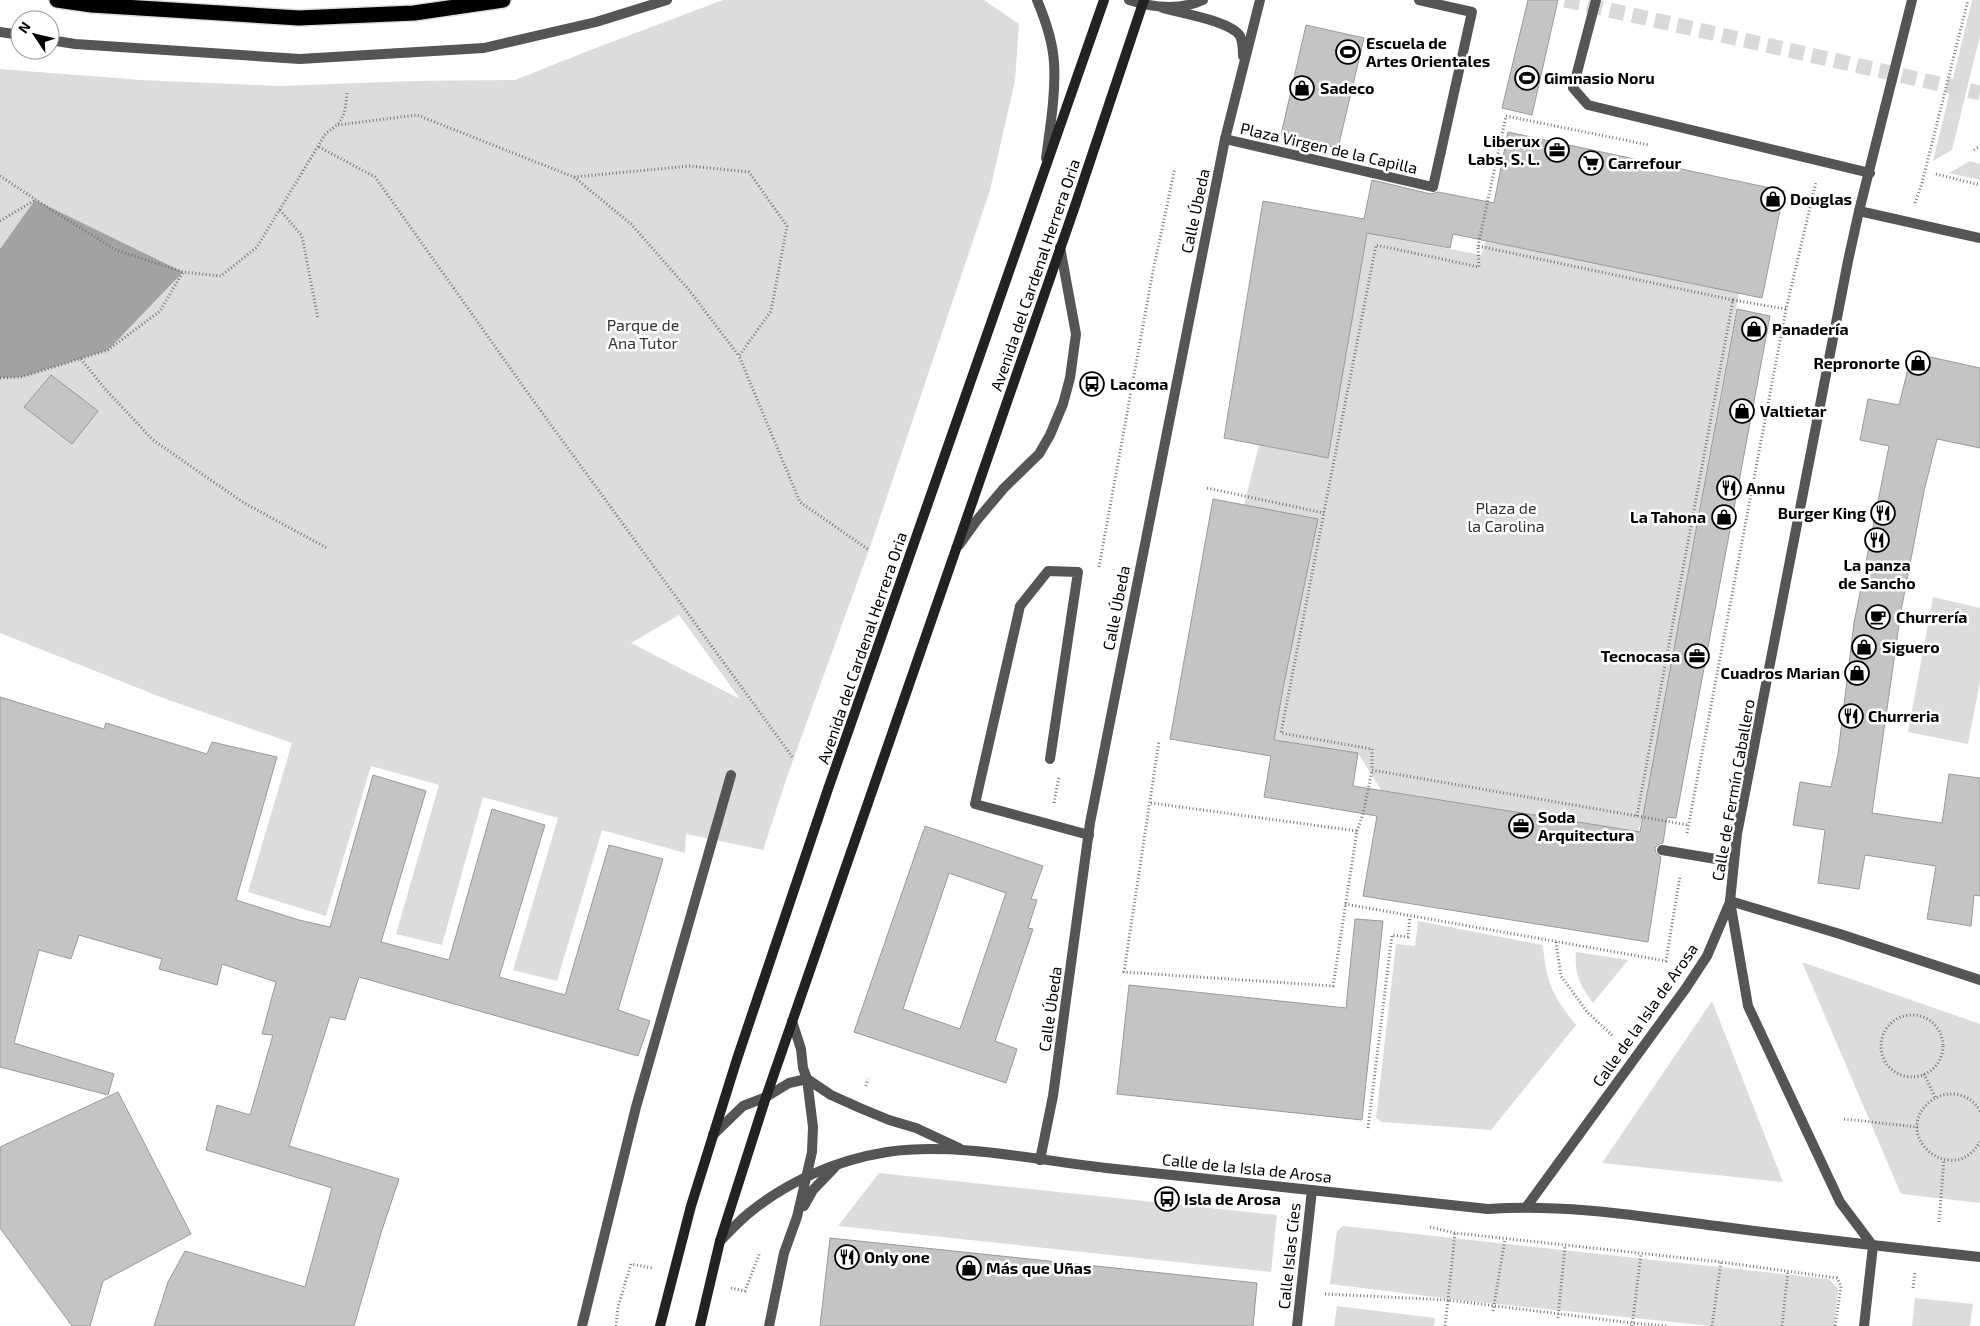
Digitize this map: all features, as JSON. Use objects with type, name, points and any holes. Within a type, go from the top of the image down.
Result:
[{"type":"highway","points":[[57,0],[92,5],[298,18],[414,13],[503,0]]},
{"type":"main road","name":"Avenida del Cardenal Herrera Oria","points":[[660,1326],[712,1136],[737,1059],[828,789],[1104,0]]},
{"type":"main road","name":"Avenida del Cardenal Herrera Oria","points":[[700,1326],[720,1240],[766,1097],[1143,2]]},
{"type":"street","points":[[60,42],[300,59],[484,48],[596,22],[667,0]]},
{"type":"street","name":"Avenida del Cardenal Herrera Oria","points":[[1037,0],[1045,21],[1054,62],[1052,111],[1045,171]]},
{"type":"street","points":[[1130,0],[1161,8],[1194,4],[1203,0]]},
{"type":"street","name":"Calle Úbeda","points":[[1040,1160],[1053,1096],[1090,823],[1156,481],[1225,140],[1260,0]]},
{"type":"street","name":"Plaza Virgen de la Capilla","points":[[1225,140],[1433,187],[1472,12],[1419,0]]},
{"type":"street","points":[[1596,0],[1573,88],[1588,105],[1870,173]]},
{"type":"street","name":"Calle de Fermín Caballero","points":[[1874,1246],[1840,1202],[1748,1006],[1730,902],[1737,834],[1859,211],[1912,0]]},
{"type":"street","name":"Calle Úbeda","points":[[1161,8],[1233,29],[1240,36],[1244,48],[1243,66]]},
{"type":"street","points":[[1859,211],[1980,238]]},
{"type":"street","name":"Avenida del Cardenal Herrera Oria","points":[[953,554],[977,520],[995,499],[1039,454],[1050,436],[1063,404],[1070,378],[1076,334],[1060,247]]},
{"type":"street","points":[[1050,758],[1078,572],[1048,571],[1020,606],[975,804],[1049,826],[1089,835]]},
{"type":"street","points":[[582,1326],[636,1106],[731,775]]},
{"type":"street","points":[[1662,850],[1734,862]]},
{"type":"street","points":[[1730,902],[1840,934],[1980,980]]},
{"type":"street","name":"Calle de la Isla de Arosa","points":[[1527,1206],[1686,988],[1707,956],[1730,902]]},
{"type":"street","points":[[769,1326],[784,1253],[797,1217],[812,1152],[813,1127],[807,1079],[803,1068],[802,1049],[792,1021]]},
{"type":"street","name":"Avenida del Cardenal Herrera Oria","points":[[712,1136],[743,1106],[766,1097],[789,1083],[807,1079]]},
{"type":"street","name":"Calle de la Isla de Arosa","points":[[807,1079],[831,1095],[888,1120],[916,1128],[965,1150]]},
{"type":"street","name":"Calle de la Isla de Arosa","points":[[807,1176],[838,1164],[895,1152],[922,1149],[965,1150],[1040,1160],[1488,1209],[1527,1206],[1600,1212],[1874,1246],[1980,1257]]},
{"type":"street","points":[[797,1217],[814,1190],[838,1164]]},
{"type":"street","points":[[720,1240],[749,1213],[807,1176]]},
{"type":"street","name":"Calle Islas Cíes","points":[[1297,1326],[1312,1190]]},
{"type":"street","points":[[1864,1326],[1874,1246]]},
{"type":"path","points":[[1909,222],[1922,183],[1968,0]]},
{"type":"path","points":[[338,125],[345,112],[347,93]]},
{"type":"path","points":[[0,176],[116,250],[183,272],[221,276],[257,247],[326,133],[338,125],[417,114],[574,177],[631,224],[689,290],[739,356],[800,502],[869,550]]},
{"type":"path","points":[[1160,741],[1124,972],[1333,986],[1356,831],[1363,814],[1372,770],[1372,749],[1281,733],[1376,245],[1480,267],[1478,246],[1506,116],[1651,145]]},
{"type":"path","points":[[1974,150],[1980,146]]},
{"type":"path","points":[[318,147],[375,177],[530,396],[793,758]]},
{"type":"path","points":[[574,177],[690,166],[749,172],[787,226],[771,311],[739,356]]},
{"type":"path","points":[[1099,570],[1153,271],[1175,168]]},
{"type":"path","points":[[1936,174],[1980,184]]},
{"type":"path","points":[[1345,904],[1666,961],[1688,825],[1786,309],[1816,178]]},
{"type":"path","points":[[0,221],[35,200]]},
{"type":"path","points":[[280,210],[302,236],[318,319]]},
{"type":"path","points":[[1478,246],[1733,300],[1786,309]]},
{"type":"path","points":[[0,378],[22,377],[108,350],[160,311],[183,272]]},
{"type":"path","points":[[1637,816],[1733,300]]},
{"type":"path","points":[[81,359],[106,390],[153,440],[244,503],[327,548]]},
{"type":"path","points":[[1207,488],[1324,513]]},
{"type":"path","points":[[1049,826],[1062,768]]},
{"type":"path","points":[[1372,770],[1688,825]]},
{"type":"path","points":[[1151,803],[1356,831]]},
{"type":"path","points":[[1368,1128],[1392,935],[1408,937],[1410,917]]},
{"type":"path","points":[[1556,942],[1561,976],[1588,1013],[1613,1036]]},
{"type":"path","points":[[1908,1015],[1920,1016],[1930,1020],[1938,1028],[1942,1039],[1943,1051],[1938,1062],[1931,1070],[1924,1074],[1909,1077],[1896,1073],[1886,1064],[1881,1051],[1882,1037],[1888,1026],[1897,1018],[1908,1015]]},
{"type":"path","points":[[1924,1074],[1935,1097]]},
{"type":"path","points":[[1980,1112],[1969,1099],[1959,1094],[1935,1097],[1920,1114],[1918,1128],[1920,1140],[1928,1151],[1938,1158],[1951,1161],[1964,1158],[1976,1150],[1980,1142]]},
{"type":"path","points":[[1844,1119],[1918,1128]]},
{"type":"path","points":[[1938,1222],[1944,1159]]},
{"type":"path","points":[[1427,1227],[1455,1233],[1721,1262],[1837,1278],[1841,1286],[1835,1326]]},
{"type":"path","points":[[1445,1326],[1455,1233]]},
{"type":"path","points":[[1493,1311],[1505,1239]]},
{"type":"path","points":[[1558,1318],[1565,1246]]},
{"type":"path","points":[[1632,1325],[1641,1254]]},
{"type":"path","points":[[1712,1326],[1721,1262]]},
{"type":"path","points":[[616,1326],[618,1307],[631,1264],[638,1265]]},
{"type":"path","points":[[1782,1326],[1788,1271]]},
{"type":"path","points":[[1325,1294],[1448,1300],[1558,1312],[1632,1325],[1668,1326]]},
{"type":"green space","name":"Parque de Ana Tutor","points":[[723,0],[984,0],[1019,24],[1015,81],[990,190],[869,550],[787,777],[763,850],[686,834],[685,853],[602,830],[557,981],[513,970],[558,818],[483,797],[442,945],[396,934],[439,785],[371,766],[326,916],[248,892],[292,743],[163,698],[0,633],[0,69],[141,80],[280,86],[412,81],[515,80]],"holes":[[[679,615],[740,699],[631,643]]]},
{"type":"green space","points":[[1972,0],[1980,0],[1980,36],[1952,150],[1933,161]]},
{"type":"green space","points":[[1970,161],[1980,164],[1980,180],[1949,173]]},
{"type":"green space","name":"Plaza de la Carolina","points":[[1367,233],[1481,255],[1486,241],[1739,293],[1644,812],[1638,832],[1381,790],[1358,753],[1274,740],[1318,519],[1244,505],[1259,445],[1328,458]]},
{"type":"green space","points":[[1933,597],[1980,608],[1980,682],[1968,744],[1908,732]]},
{"type":"green space","points":[[1418,921],[1543,945],[1546,969],[1552,988],[1556,997],[1576,1025],[1491,1130],[1382,1122],[1376,1118],[1396,944],[1415,946]]},
{"type":"green space","points":[[1576,952],[1628,960],[1593,1003],[1577,973]]},
{"type":"green space","points":[[1802,962],[1980,1024],[1980,1203],[1901,1194]]},
{"type":"green space","points":[[1712,1001],[1783,1182],[1602,1163]]},
{"type":"green space","points":[[879,1173],[1277,1215],[1271,1272],[838,1226]]},
{"type":"green space","points":[[1343,1226],[1829,1279],[1838,1289],[1834,1326],[1711,1326],[1458,1300],[1330,1284],[1337,1231]]},
{"type":"green space","points":[[1915,1298],[1973,1304],[1970,1326],[1912,1326]]},
{"type":"green space","points":[[1337,1306],[1435,1318],[1434,1326],[1334,1326]]},
{"type":"shaded area","points":[[35,200],[183,272],[108,350],[22,377],[0,378],[0,249]]},
{"type":"building","points":[[1528,0],[1558,0],[1532,115],[1502,108]]},
{"type":"building","points":[[1306,25],[1364,38],[1338,148],[1281,135]]},
{"type":"building","points":[[1508,132],[1784,191],[1762,298],[1453,234],[1450,248],[1367,233],[1328,458],[1224,438],[1263,201],[1364,219],[1372,180],[1431,194],[1438,192],[1494,203]]},
{"type":"building","points":[[1737,309],[1770,316],[1676,818],[1667,817],[1663,843],[1655,848],[1656,853],[1661,857],[1648,942],[1363,896],[1377,816],[1264,797],[1271,756],[1170,739],[1213,499],[1318,519],[1274,740],[1358,753],[1353,786],[1640,832]]},
{"type":"building","points":[[1912,353],[1980,368],[1980,448],[1937,439],[1924,491],[1901,611],[1872,813],[1942,823],[1949,774],[1980,778],[1980,896],[1974,895],[1971,926],[1927,919],[1936,866],[1865,855],[1859,889],[1818,883],[1825,830],[1793,825],[1800,782],[1831,787],[1838,754],[1854,623],[1889,446],[1860,440],[1868,399],[1899,405]]},
{"type":"building","points":[[51,375],[98,411],[72,444],[24,407]]},
{"type":"building","points":[[0,697],[104,729],[106,723],[207,754],[212,742],[277,757],[236,900],[299,920],[330,927],[373,775],[426,791],[381,942],[449,960],[492,809],[545,825],[499,977],[565,995],[609,845],[663,859],[618,1010],[650,1021],[638,1056],[359,977],[345,1020],[330,1017],[289,1146],[399,1179],[354,1326],[154,1326],[168,1282],[185,1251],[305,1287],[332,1188],[206,1150],[217,1105],[250,1115],[273,1035],[262,1034],[276,982],[222,964],[217,985],[159,969],[162,959],[79,935],[71,959],[39,950],[14,1043],[114,1074],[108,1095],[0,1067]]},
{"type":"building","points":[[925,826],[1043,866],[1031,899],[1037,900],[1028,928],[1033,929],[995,1041],[1017,1049],[1006,1083],[854,1032]],"holes":[[[949,873],[1006,893],[960,1029],[903,1009]]]},
{"type":"building","points":[[1355,919],[1383,921],[1362,1120],[1117,1094],[1129,985],[1346,1008]]},
{"type":"building","points":[[118,1092],[191,1234],[103,1281],[90,1326],[72,1326],[0,1228],[0,1147]]},
{"type":"building","points":[[830,1238],[1257,1283],[1253,1326],[820,1326]]},
{"type":"tunnel","points":[[1565,0],[1980,93]]},
{"type":"place","name":"Escuela de Artes Orientales","points":[[1348,52]]},
{"type":"place","name":"Gimnasio Noru","points":[[1527,78]]},
{"type":"place","name":"Sadeco","points":[[1302,88]]},
{"type":"place","name":"Liberux Labs, S. L.","points":[[1557,150]]},
{"type":"place","name":"Carrefour","points":[[1591,163]]},
{"type":"place","name":"Douglas","points":[[1773,199]]},
{"type":"place","name":"Panadería","points":[[1754,329]]},
{"type":"place","name":"Repronorte","points":[[1918,363]]},
{"type":"place","name":"Lacoma","points":[[1092,384]]},
{"type":"place","name":"Valtietar","points":[[1742,411]]},
{"type":"place","name":"Annu","points":[[1729,488]]},
{"type":"place","name":"Burger King","points":[[1883,513]]},
{"type":"place","name":"La Tahona","points":[[1724,517]]},
{"type":"place","name":"La panza de Sancho","points":[[1877,540]]},
{"type":"place","name":"Churrería","points":[[1878,617]]},
{"type":"place","name":"Siguero","points":[[1864,647]]},
{"type":"place","name":"Tecnocasa","points":[[1697,656]]},
{"type":"place","name":"Cuadros Marian","points":[[1857,673]]},
{"type":"place","name":"Churreria","points":[[1851,716]]},
{"type":"place","name":"Soda Arquitectura","points":[[1521,826]]},
{"type":"place","name":"Isla de Arosa","points":[[1167,1199]]},
{"type":"place","name":"Only one","points":[[847,1257]]},
{"type":"place","name":"Más que Uñas","points":[[969,1268]]}]
